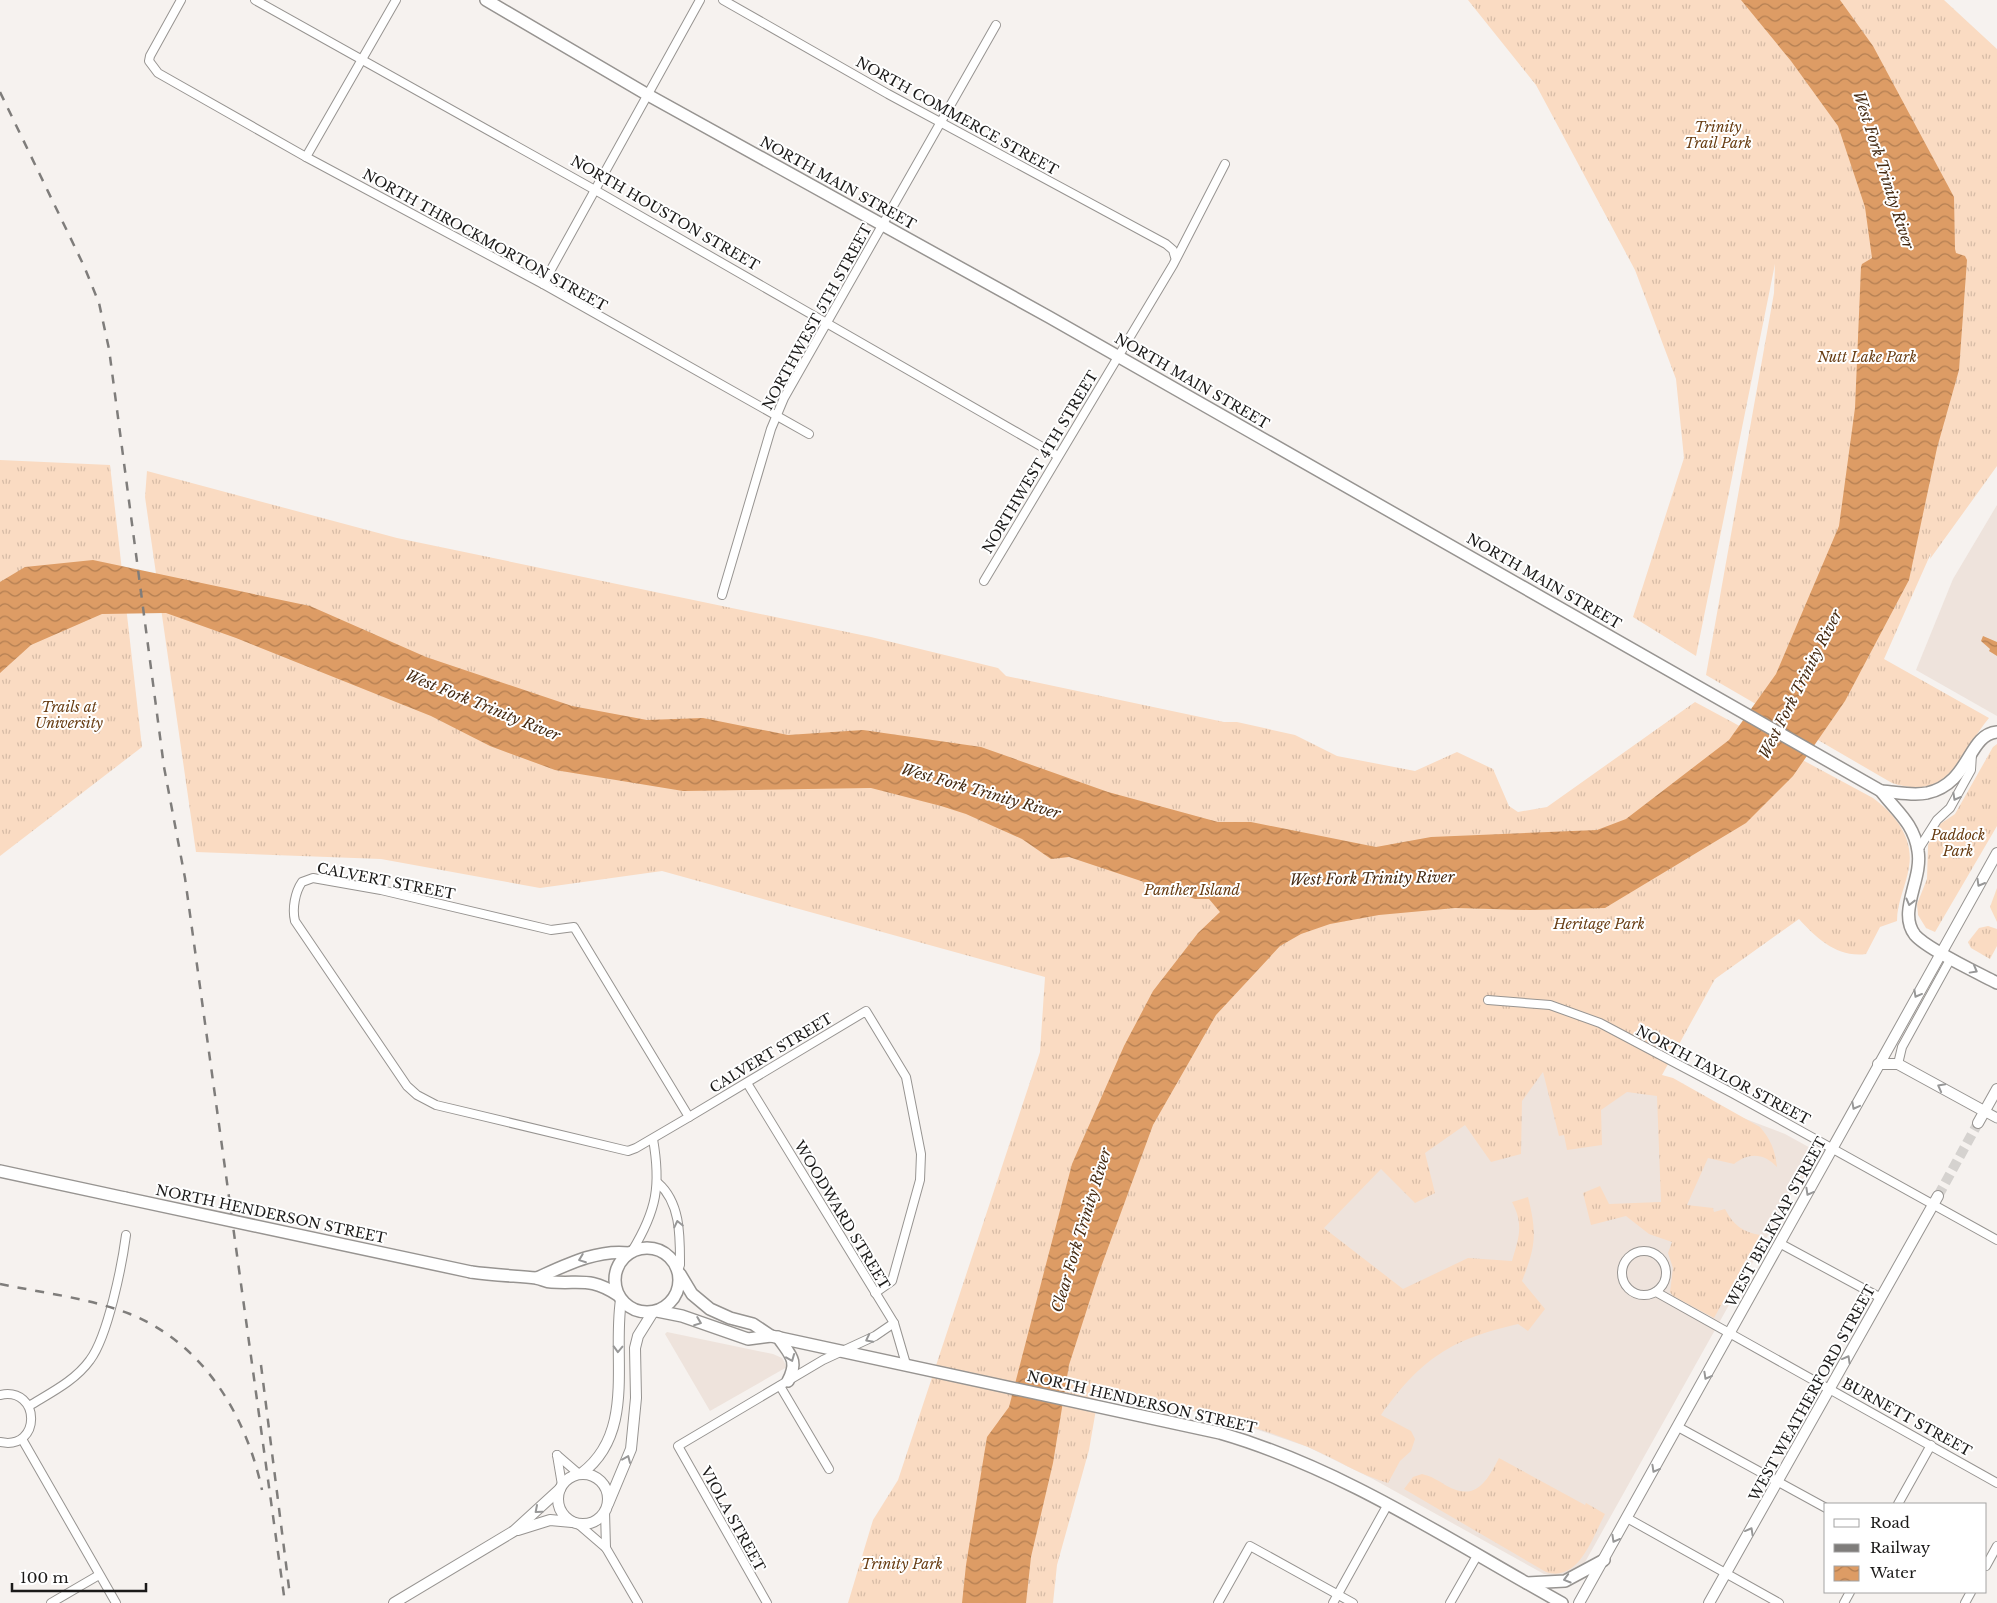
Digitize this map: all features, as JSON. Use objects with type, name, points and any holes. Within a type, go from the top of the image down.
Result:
[{"type":"main road","name":"NORTH MAIN STREET","points":[[486,0],[648,95],[1265,439],[1880,790]]},
{"type":"main road","points":[[1880,790],[1917,794],[1944,787],[1958,775],[1981,739],[1997,732]]},
{"type":"main road","points":[[1880,790],[1908,822],[1918,850],[1919,870],[1908,910],[1909,924],[1919,939],[1997,983]]},
{"type":"main road","name":"WEST BELKNAP STREET","points":[[1579,1603],[1731,1333],[1940,952],[1997,853]]},
{"type":"main road","points":[[1878,1064],[1898,1064],[1984,1111]]},
{"type":"main road","points":[[1978,1123],[1997,1089]]},
{"type":"main road","name":"NORTH HENDERSON STREET","points":[[0,1171],[471,1272],[506,1277],[537,1278],[550,1282],[587,1281],[608,1289],[619,1298]]},
{"type":"main road","name":"WEST WEATHERFORD STREET","points":[[1709,1603],[1936,1200]]},
{"type":"main road","points":[[394,1603],[514,1531],[566,1480],[581,1473],[598,1460],[606,1448],[615,1423],[619,1298],[615,1286],[616,1270],[619,1262],[631,1252],[643,1248],[654,1248],[664,1252],[673,1260],[679,1272],[679,1284],[674,1297],[655,1312],[638,1336],[635,1348],[636,1398],[631,1449],[606,1507],[593,1522],[575,1523],[550,1520],[514,1531]]},
{"type":"main road","name":"NORTH HENDERSON STREET","points":[[537,1278],[593,1255],[614,1251],[631,1252]]},
{"type":"main road","name":"NORTH HENDERSON STREET","points":[[679,1272],[692,1294],[710,1308],[753,1324],[775,1336],[1220,1433],[1274,1450],[1335,1476],[1388,1504],[1562,1603]]},
{"type":"main road","points":[[619,1298],[632,1309],[642,1312],[655,1312]]},
{"type":"main road","name":"NORTH HENDERSON STREET","points":[[655,1312],[685,1317],[748,1339],[775,1336]]},
{"type":"main road","points":[[775,1336],[794,1362],[793,1372],[784,1384]]},
{"type":"main road","points":[[581,1473],[596,1477],[602,1482],[607,1490],[606,1507]]},
{"type":"main road","points":[[561,1487],[557,1500],[559,1507],[562,1514],[575,1523]]},
{"type":"main road","points":[[1527,1583],[1565,1581],[1604,1560]]},
{"type":"street","name":"NORTH THROCKMORTON STREET","points":[[181,0],[150,56],[149,61],[158,72],[306,157],[542,284],[808,434]]},
{"type":"street","name":"NORTH HOUSTON STREET","points":[[255,0],[360,61],[595,190],[1058,456]]},
{"type":"street","points":[[306,157],[396,0]]},
{"type":"street","points":[[542,284],[700,0]]},
{"type":"street","name":"NORTH COMMERCE STREET","points":[[723,0],[941,122],[1166,244],[1173,250],[1175,257]]},
{"type":"street","name":"NORTHWEST 5TH STREET","points":[[722,595],[777,416],[788,391],[996,25]]},
{"type":"street","name":"NORTHWEST 4TH STREET","points":[[984,581],[1173,265],[1175,257],[1225,164]]},
{"type":"street","points":[[1918,850],[1937,820],[1950,808],[1971,770],[1972,752]]},
{"type":"street","name":"CALVERT STREET","points":[[689,1117],[574,927],[551,930],[381,890],[312,878],[307,879],[299,886],[294,910],[296,921],[412,1091],[436,1105],[628,1151],[653,1139],[866,1012],[906,1077],[921,1154],[920,1180],[892,1281],[875,1293]]},
{"type":"street","points":[[1898,1064],[1902,1047],[1952,958]]},
{"type":"street","name":"NORTH TAYLOR STREET","points":[[1488,1000],[1537,1003],[1584,1016],[1734,1094],[1832,1149],[1936,1200],[1997,1240]]},
{"type":"street","name":"WOODWARD STREET","points":[[747,1084],[894,1323],[906,1364]]},
{"type":"street","points":[[1984,1111],[1997,1118]]},
{"type":"street","points":[[631,1252],[649,1220],[658,1183],[653,1139]]},
{"type":"street","points":[[658,1183],[667,1190],[678,1224],[679,1272]]},
{"type":"street","points":[[28,1406],[69,1381],[91,1359],[114,1295],[126,1235]]},
{"type":"street","points":[[1780,1244],[1881,1298]]},
{"type":"street","points":[[1648,1250],[1661,1258],[1665,1264],[1666,1280],[1656,1292],[1641,1295],[1628,1288],[1624,1281],[1623,1266],[1633,1254],[1648,1250]]},
{"type":"street","name":"BURNETT STREET","points":[[1656,1292],[1997,1483]]},
{"type":"street","points":[[829,1469],[784,1384],[823,1360],[843,1352],[894,1323]]},
{"type":"street","name":"VIOLA STREET","points":[[767,1603],[678,1446],[784,1384]]},
{"type":"street","points":[[0,1395],[17,1396],[28,1406],[31,1413],[30,1427],[22,1439],[14,1442],[0,1442]]},
{"type":"street","points":[[1678,1427],[1824,1507]]},
{"type":"street","points":[[22,1439],[116,1603]]},
{"type":"street","points":[[1899,1503],[1931,1445]]},
{"type":"street","points":[[561,1487],[557,1456],[581,1473]]},
{"type":"street","points":[[1332,1603],[1388,1504]]},
{"type":"street","points":[[606,1507],[606,1548]]},
{"type":"street","points":[[1627,1518],[1779,1603]]},
{"type":"street","points":[[575,1523],[606,1548],[638,1603]]},
{"type":"street","points":[[1218,1603],[1250,1546],[1353,1603]]},
{"type":"street","points":[[1987,1564],[1997,1546]]},
{"type":"street","points":[[1450,1603],[1478,1554]]},
{"type":"street","points":[[51,1603],[99,1575]]},
{"type":"shaded area","points":[[1997,505],[1997,716],[1916,670],[1953,579]]},
{"type":"shaded area","points":[[1559,1048],[1785,1134],[1814,1150],[1816,1155],[1805,1177],[1795,1187],[1584,1564],[1578,1570],[1561,1577],[1544,1574],[1373,1479],[1308,1447],[1223,1418],[1114,1394],[1135,1306]]},
{"type":"shaded area","points":[[667,1332],[773,1354],[782,1358],[787,1367],[710,1411],[665,1334]]},
{"type":"green space","points":[[1468,0],[1944,0],[1997,49],[1997,466],[1930,559],[1931,553],[1884,659],[1989,718],[1961,759],[1941,780],[1928,786],[1912,787],[1892,783],[1706,675],[1774,293],[1775,264],[1696,656],[1633,617],[1684,458],[1676,379],[1635,270],[1536,85]]},
{"type":"green space","name":"Trails at University","points":[[0,460],[110,465],[142,747],[0,856]]},
{"type":"green space","name":"Panther Island","points":[[147,471],[397,538],[871,637],[998,668],[1006,676],[1295,735],[1337,756],[1415,771],[1457,752],[1493,769],[1509,806],[1518,812],[1547,807],[1695,702],[1873,798],[1889,811],[1906,837],[1910,856],[1908,874],[1898,907],[1897,921],[1880,927],[1866,954],[1856,954],[1846,953],[1829,946],[1799,919],[1715,979],[1662,1075],[1673,1078],[1760,1127],[1770,1141],[1775,1155],[1777,1167],[1767,1159],[1756,1156],[1745,1157],[1734,1164],[1708,1158],[1687,1205],[1713,1208],[1714,1212],[1725,1209],[1739,1227],[1760,1235],[1714,1318],[1673,1296],[1670,1292],[1673,1268],[1668,1253],[1672,1242],[1649,1234],[1626,1216],[1591,1225],[1583,1193],[1600,1186],[1609,1204],[1661,1202],[1657,1096],[1627,1092],[1601,1110],[1602,1145],[1567,1150],[1564,1135],[1559,1136],[1543,1072],[1522,1101],[1521,1154],[1491,1162],[1465,1125],[1425,1153],[1435,1193],[1415,1203],[1381,1169],[1324,1228],[1403,1289],[1468,1258],[1512,1261],[1517,1245],[1519,1224],[1512,1202],[1528,1197],[1533,1220],[1534,1239],[1522,1281],[1545,1309],[1528,1331],[1518,1324],[1474,1337],[1439,1354],[1410,1379],[1381,1415],[1411,1431],[1415,1439],[1411,1451],[1400,1461],[1388,1483],[1367,1476],[1318,1451],[1257,1428],[1205,1413],[1099,1392],[1089,1450],[1057,1565],[1053,1603],[848,1603],[873,1520],[898,1480],[1040,1052],[1045,977],[662,871],[540,888],[381,859],[196,852],[145,497]]},
{"type":"green space","name":"Paddock Park","points":[[1997,744],[1997,826],[1935,932],[1926,928],[1918,915],[1917,904],[1927,879],[1928,845],[1940,824],[1955,814],[1993,747]]},
{"type":"green space","points":[[1997,888],[1997,922],[1990,907]]},
{"type":"green space","points":[[1988,926],[1997,929],[1997,946],[1990,959],[1971,948],[1968,942],[1979,928]]},
{"type":"green space","points":[[1499,1458],[1605,1514],[1590,1545],[1576,1564],[1567,1571],[1558,1574],[1546,1572],[1404,1489],[1413,1477],[1422,1474],[1457,1490],[1466,1492],[1473,1490],[1485,1481]]},
{"type":"water","points":[[1741,0],[1840,0],[1873,46],[1954,197],[1955,249],[1956,253],[1965,256],[1967,260],[1959,370],[1937,448],[1909,580],[1845,701],[1793,776],[1746,823],[1605,908],[1530,910],[1455,908],[1379,915],[1330,924],[1301,934],[1280,946],[1216,1015],[1153,1125],[1097,1278],[1069,1365],[1053,1463],[1031,1557],[1026,1603],[962,1603],[966,1565],[987,1437],[1009,1407],[1072,1164],[1124,1046],[1153,991],[1198,933],[1220,912],[1209,899],[1195,899],[1069,857],[1051,859],[1022,839],[966,814],[871,788],[683,791],[555,770],[490,746],[431,716],[236,638],[166,613],[102,614],[31,645],[0,673],[0,582],[25,567],[93,560],[310,606],[426,657],[572,706],[647,720],[703,718],[788,735],[863,730],[981,747],[1108,792],[1218,822],[1251,822],[1376,847],[1431,837],[1597,830],[1626,819],[1729,740],[1776,674],[1839,526],[1855,408],[1861,267],[1862,264],[1872,258],[1865,207],[1838,126],[1791,61]]},
{"type":"water","points":[[1983,636],[1997,642],[1997,656],[1989,651],[1990,649],[1981,641]]},
{"type":"tunnel","points":[[1938,1196],[1978,1123]]},
{"type":"railway","points":[[0,92],[84,266],[99,303],[109,349],[164,767],[185,878],[285,1603]]},
{"type":"railway","points":[[0,1284],[114,1308],[156,1327],[180,1344],[200,1363],[218,1385],[233,1409],[255,1462],[262,1490]]},
{"type":"railway","points":[[261,1365],[290,1596]]},
{"type":"park label","name":"Trinity Trail Park","points":[[1718,136]]},
{"type":"park label","name":"Nutt Lake Park","points":[[1867,357]]},
{"type":"park label","name":"Heritage Park","points":[[1599,924]]},
{"type":"park label","name":"Trinity Park","points":[[902,1564]]},
{"type":"water label","name":"West Fork Trinity River","points":[[1884,170]]},
{"type":"water label","name":"West Fork Trinity River","points":[[1800,684]]},
{"type":"water label","name":"West Fork Trinity River","points":[[483,705]]},
{"type":"water label","name":"West Fork Trinity River","points":[[981,791]]},
{"type":"water label","name":"West Fork Trinity River","points":[[1372,878]]},
{"type":"water label","name":"Clear Fork Trinity River","points":[[1081,1230]]}]
